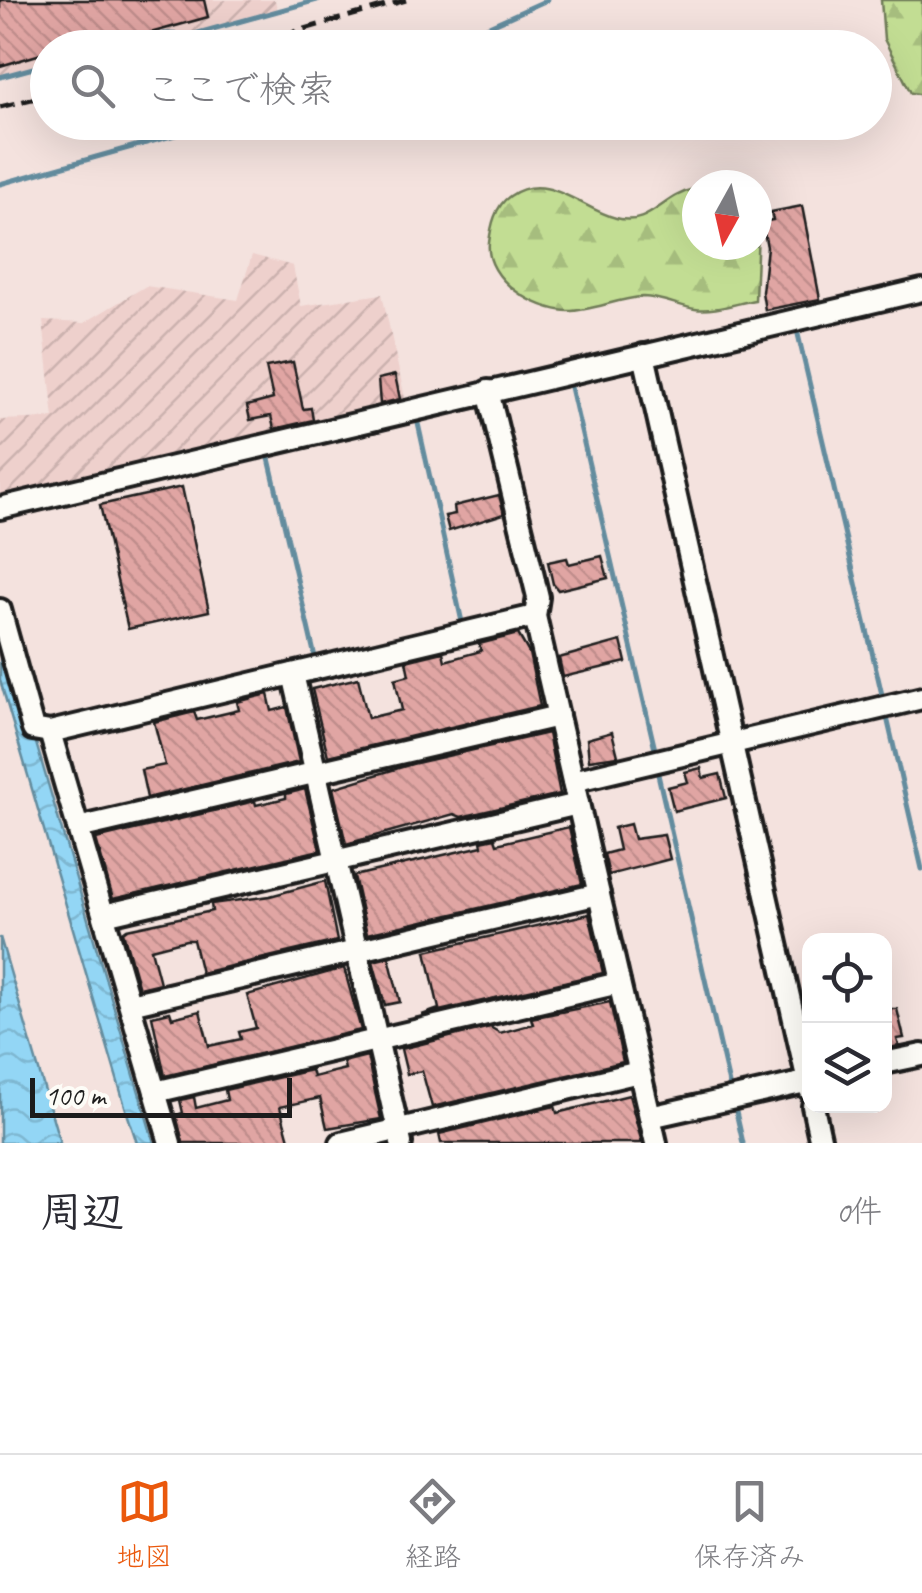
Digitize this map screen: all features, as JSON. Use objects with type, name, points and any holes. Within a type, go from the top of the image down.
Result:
[{"type":"street","points":[[0,508],[922,290]]},
{"type":"street","points":[[644,355],[802,1054]]},
{"type":"street","points":[[488,391],[538,596],[535,616],[656,1143]]},
{"type":"street","points":[[0,610],[33,729],[50,732],[535,616]]},
{"type":"street","points":[[293,674],[399,1136]]},
{"type":"street","points":[[573,781],[922,698]]},
{"type":"street","points":[[78,828],[558,716]]},
{"type":"street","points":[[50,732],[170,1143]]},
{"type":"street","points":[[104,916],[578,804]]},
{"type":"street","points":[[130,1004],[599,894]]},
{"type":"street","points":[[155,1092],[619,982]]},
{"type":"street","points":[[892,1062],[922,1054]]},
{"type":"street","points":[[342,1143],[399,1136],[639,1072]]},
{"type":"street","points":[[650,1116],[802,1085]]},
{"type":"street","points":[[815,1113],[822,1143]]},
{"type":"shaded area","points":[[0,0],[275,0],[278,12],[210,30],[30,30],[30,69],[0,77]]},
{"type":"shaded area","points":[[252,255],[293,266],[301,306],[382,294],[406,403],[0,503],[0,420],[54,418],[43,321],[84,323],[146,286],[238,300]]},
{"type":"green space","points":[[881,0],[922,0],[922,102],[919,94],[911,93],[892,55],[892,30],[883,30]]},
{"type":"green space","points":[[524,189],[551,189],[603,214],[628,220],[647,215],[682,193],[682,260],[757,260],[755,300],[702,310],[643,297],[577,310],[555,309],[515,290],[504,281],[490,257],[489,243],[497,211],[505,200]]},
{"type":"water","points":[[0,621],[154,1143],[137,1143],[127,1113],[0,680]]},
{"type":"water","points":[[0,937],[60,1143],[0,1143]]},
{"type":"building","points":[[0,0],[204,0],[208,17],[161,30],[30,30],[30,57],[0,66]]},
{"type":"building","points":[[802,206],[820,299],[765,310],[762,292],[766,260],[772,260],[772,212]]},
{"type":"building","points":[[293,362],[303,409],[311,408],[313,420],[274,429],[271,416],[250,420],[247,406],[273,399],[266,367]]},
{"type":"building","points":[[395,375],[400,399],[380,404],[378,379]]},
{"type":"building","points":[[182,487],[209,611],[128,629],[100,505]]},
{"type":"building","points":[[499,495],[504,514],[449,531],[445,516],[455,514],[454,506]]},
{"type":"building","points":[[602,556],[608,578],[558,590],[553,584],[548,562],[567,558],[569,564]]},
{"type":"building","points":[[518,634],[529,653],[540,706],[328,756],[312,689],[358,678],[368,718],[402,710],[395,679],[409,675],[406,661],[443,652],[445,661],[481,651],[479,644]]},
{"type":"building","points":[[621,641],[626,662],[563,677],[559,658]]},
{"type":"building","points":[[268,694],[272,711],[287,707],[299,762],[147,798],[141,770],[165,765],[154,722],[194,712],[197,720],[239,710],[237,702]]},
{"type":"building","points":[[612,732],[618,756],[589,760],[587,739]]},
{"type":"building","points":[[548,733],[560,794],[461,817],[454,814],[346,844],[333,788],[412,764]]},
{"type":"building","points":[[701,768],[703,778],[720,774],[726,798],[674,811],[668,787],[688,782],[685,772]]},
{"type":"building","points":[[305,789],[320,850],[113,899],[96,839],[255,801],[256,805],[286,798],[286,794]]},
{"type":"building","points":[[630,824],[634,839],[664,835],[670,859],[609,875],[604,854],[619,850],[614,828]]},
{"type":"building","points":[[569,827],[582,884],[367,934],[354,876],[482,846],[481,841],[495,838],[497,844]]},
{"type":"building","points":[[325,881],[337,941],[201,973],[193,940],[186,940],[151,949],[160,983],[139,988],[123,932],[127,929],[212,911],[211,904],[270,896]]},
{"type":"building","points":[[589,914],[603,973],[422,1015],[439,1009],[426,951]]},
{"type":"building","points":[[389,957],[400,1002],[385,1005],[373,961]]},
{"type":"building","points":[[344,968],[361,1030],[165,1076],[152,1016],[170,1012],[172,1018],[200,1011],[209,1046],[241,1039],[239,1032],[256,1028],[247,995]]},
{"type":"building","points":[[610,1002],[623,1062],[432,1107],[422,1071],[407,1074],[401,1049],[490,1027],[500,1033],[533,1024],[531,1018]]},
{"type":"building","points":[[892,1009],[897,1009],[904,1038],[897,1039],[899,1046],[892,1047]]},
{"type":"building","points":[[367,1056],[381,1119],[327,1128],[320,1098],[280,1107],[290,1143],[183,1143],[176,1115],[183,1113],[180,1100],[194,1097],[196,1108],[227,1100],[225,1090],[311,1070],[313,1077],[345,1069],[343,1062]]},
{"type":"building","points":[[629,1095],[642,1143],[441,1143],[439,1134],[555,1106],[557,1113]]},
{"type":"waterway","points":[[209,30],[317,0]]},
{"type":"waterway","points":[[480,30],[547,0]]},
{"type":"waterway","points":[[0,77],[30,69]]},
{"type":"waterway","points":[[0,184],[157,140]]},
{"type":"waterway","points":[[797,330],[883,699]]},
{"type":"waterway","points":[[570,383],[656,754]]},
{"type":"waterway","points":[[417,419],[462,622]]},
{"type":"waterway","points":[[268,454],[315,657]]},
{"type":"waterway","points":[[886,713],[922,869]]},
{"type":"waterway","points":[[657,770],[729,1084]]},
{"type":"waterway","points":[[736,1112],[743,1143]]},
{"type":"railway","points":[[301,30],[406,0]]},
{"type":"railway","points":[[0,107],[30,100]]}]
